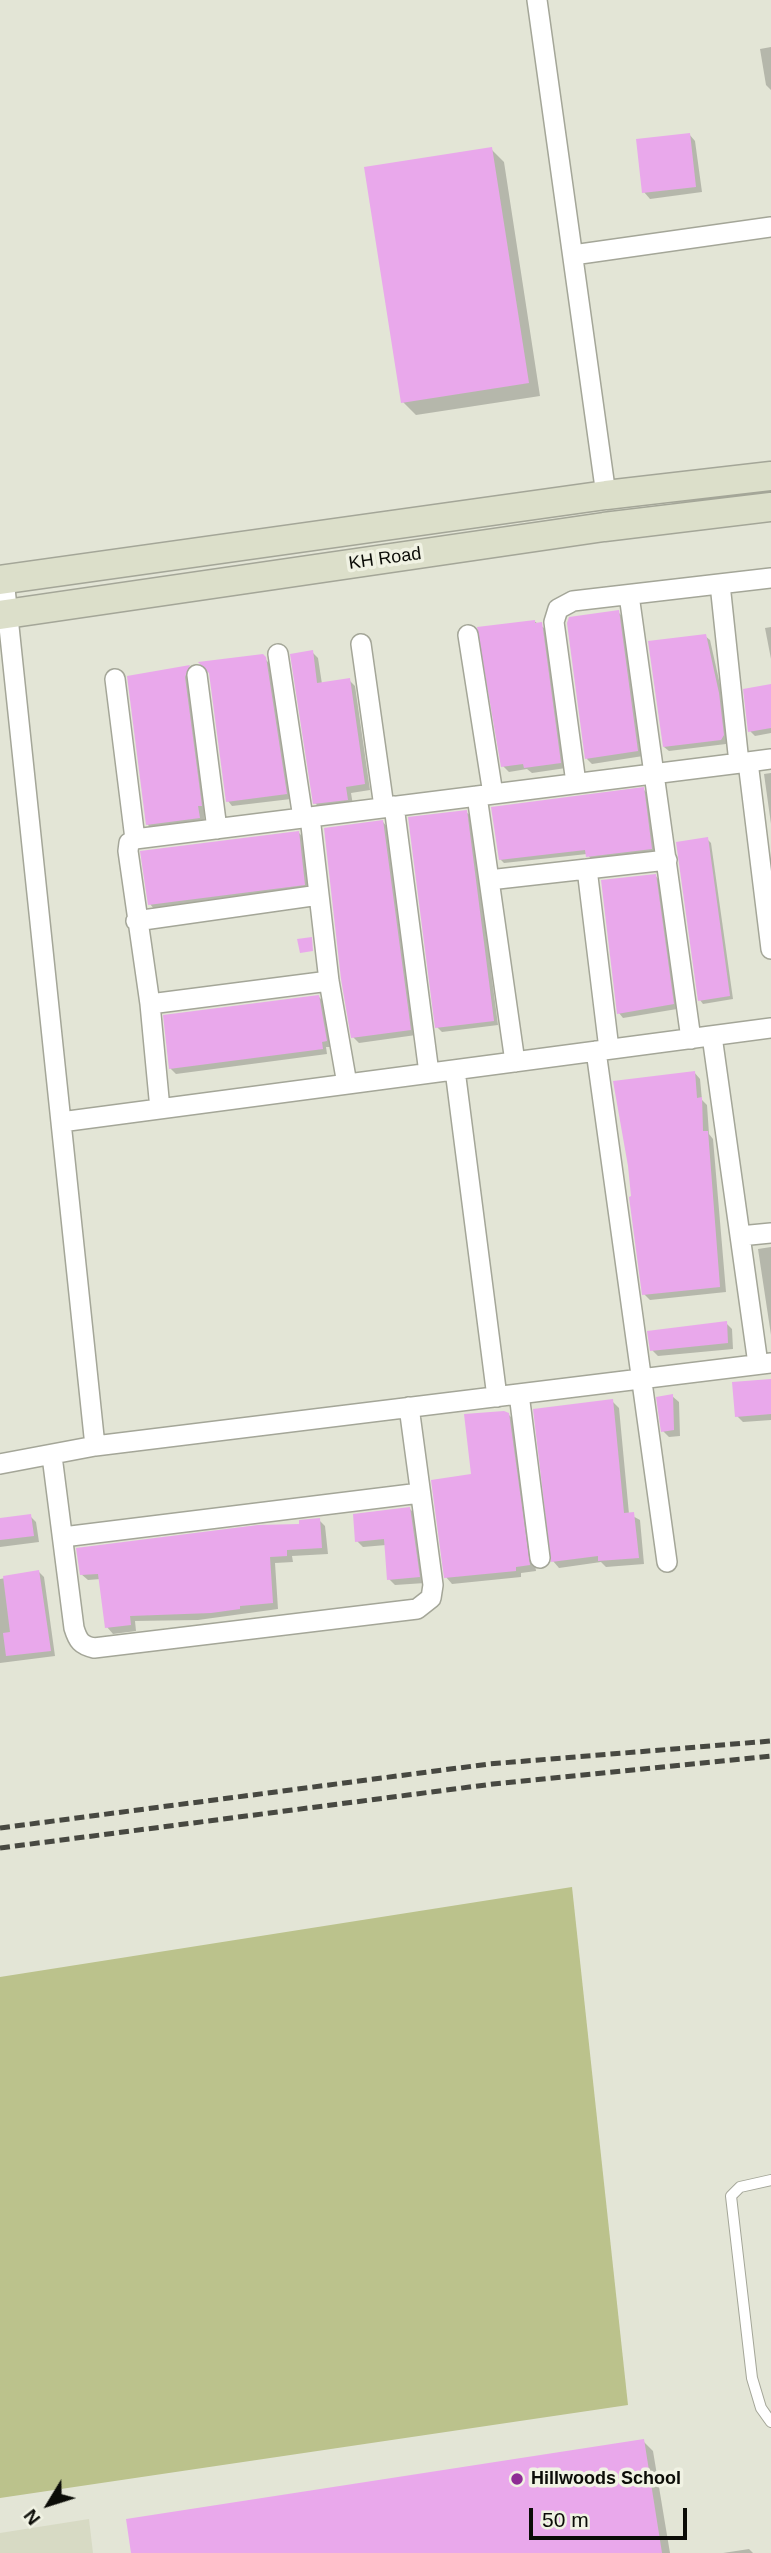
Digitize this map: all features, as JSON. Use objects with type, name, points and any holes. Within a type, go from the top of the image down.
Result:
[{"type":"main road","name":"KH Road","points":[[2,579],[606,495],[771,476]]},
{"type":"main road","name":"KH Road","points":[[4,614],[604,527],[771,507]]},
{"type":"street","points":[[537,0],[606,495]]},
{"type":"street","points":[[573,256],[771,227]]},
{"type":"street","points":[[576,783],[554,622],[558,609],[573,601],[771,578]]},
{"type":"street","points":[[2,579],[95,1446]]},
{"type":"street","points":[[720,584],[743,762],[764,836],[771,949]]},
{"type":"street","points":[[629,594],[691,1038]]},
{"type":"street","points":[[468,635],[485,795],[489,880],[515,1062]]},
{"type":"street","points":[[361,644],[389,807],[429,1073]]},
{"type":"street","points":[[278,654],[319,895],[329,981],[347,1084]]},
{"type":"street","points":[[197,675],[217,829]]},
{"type":"street","points":[[115,679],[135,839]]},
{"type":"street","points":[[160,1109],[150,1004],[128,851],[129,843],[135,839],[771,759]]},
{"type":"street","points":[[489,880],[667,860]]},
{"type":"street","points":[[587,869],[602,1050],[641,1379],[667,1562]]},
{"type":"street","points":[[136,921],[319,895]]},
{"type":"street","points":[[150,1004],[329,981]]},
{"type":"street","points":[[61,1122],[771,1028]]},
{"type":"street","points":[[0,1464],[95,1446],[764,1364],[740,1236],[712,1035]]},
{"type":"street","points":[[455,1070],[497,1397]]},
{"type":"street","points":[[740,1236],[771,1233]]},
{"type":"street","points":[[519,1394],[540,1558]]},
{"type":"street","points":[[52,1456],[74,1628],[84,1646],[94,1648],[417,1609],[431,1598],[433,1585],[409,1408]]},
{"type":"street","points":[[63,1537],[420,1493]]},
{"type":"lane","points":[[771,2180],[740,2187],[731,2196],[752,2378],[761,2408],[771,2422]]},
{"type":"shaded area","points":[[89,2519],[93,2553],[0,2553],[0,2533]]},
{"type":"green space","points":[[572,1887],[628,2405],[0,2498],[0,1977]]},
{"type":"building","points":[[690,133],[696,187],[642,193],[636,139]]},
{"type":"building","points":[[492,147],[529,383],[401,403],[364,167]]},
{"type":"building","points":[[619,610],[638,751],[585,759],[567,623],[569,617]]},
{"type":"building","points":[[535,620],[535,623],[542,622],[561,763],[524,768],[523,764],[501,767],[477,627]]},
{"type":"building","points":[[706,634],[719,693],[724,735],[721,740],[663,747],[648,641]]},
{"type":"building","points":[[313,650],[317,683],[350,678],[365,784],[346,787],[348,800],[313,804],[290,654]]},
{"type":"building","points":[[263,654],[266,657],[287,794],[226,802],[209,673],[198,662]]},
{"type":"building","points":[[190,665],[185,677],[202,806],[198,806],[200,818],[146,825],[127,676]]},
{"type":"building","points":[[771,684],[771,728],[748,732],[743,689]]},
{"type":"building","points":[[644,787],[652,849],[586,857],[585,850],[499,860],[491,807]]},
{"type":"building","points":[[467,810],[494,1021],[435,1028],[408,817]]},
{"type":"building","points":[[383,820],[411,1030],[351,1038],[341,979],[324,828]]},
{"type":"building","points":[[299,831],[305,885],[148,905],[140,851]]},
{"type":"building","points":[[708,837],[730,996],[698,1001],[676,842]]},
{"type":"building","points":[[656,874],[674,1004],[617,1014],[601,880]]},
{"type":"building","points":[[312,937],[313,951],[300,953],[297,939]]},
{"type":"building","points":[[319,995],[327,1041],[322,1042],[323,1049],[169,1069],[163,1015]]},
{"type":"building","points":[[695,1071],[697,1098],[702,1097],[703,1131],[708,1131],[720,1287],[642,1295],[629,1197],[628,1166],[613,1081]]},
{"type":"building","points":[[727,1321],[728,1343],[650,1351],[647,1331]]},
{"type":"building","points":[[771,1379],[771,1414],[735,1417],[732,1382]]},
{"type":"building","points":[[673,1394],[674,1430],[661,1432],[656,1397]]},
{"type":"building","points":[[613,1399],[624,1513],[634,1512],[639,1558],[598,1561],[598,1556],[551,1562],[533,1409]]},
{"type":"building","points":[[504,1411],[509,1413],[530,1565],[516,1567],[516,1571],[444,1578],[431,1480],[471,1474],[464,1414]]},
{"type":"building","points":[[410,1507],[420,1577],[387,1580],[384,1539],[355,1542],[353,1514]]},
{"type":"building","points":[[31,1514],[34,1536],[0,1540],[0,1518]]},
{"type":"building","points":[[320,1518],[322,1548],[287,1550],[287,1556],[270,1557],[273,1603],[240,1606],[240,1609],[211,1613],[130,1616],[131,1625],[105,1628],[98,1574],[80,1575],[76,1548],[258,1525],[299,1524],[299,1520]]},
{"type":"building","points":[[39,1570],[51,1651],[6,1656],[3,1633],[10,1632],[3,1576]]},
{"type":"building","name":"Hillwoods School","points":[[644,2439],[662,2553],[131,2553],[126,2519]]},
{"type":"railway","points":[[0,1828],[489,1764],[771,1741]]},
{"type":"railway","points":[[0,1848],[493,1784],[771,1756]]},
{"type":"place","name":"Hillwoods School","points":[[517,2479]]}]
